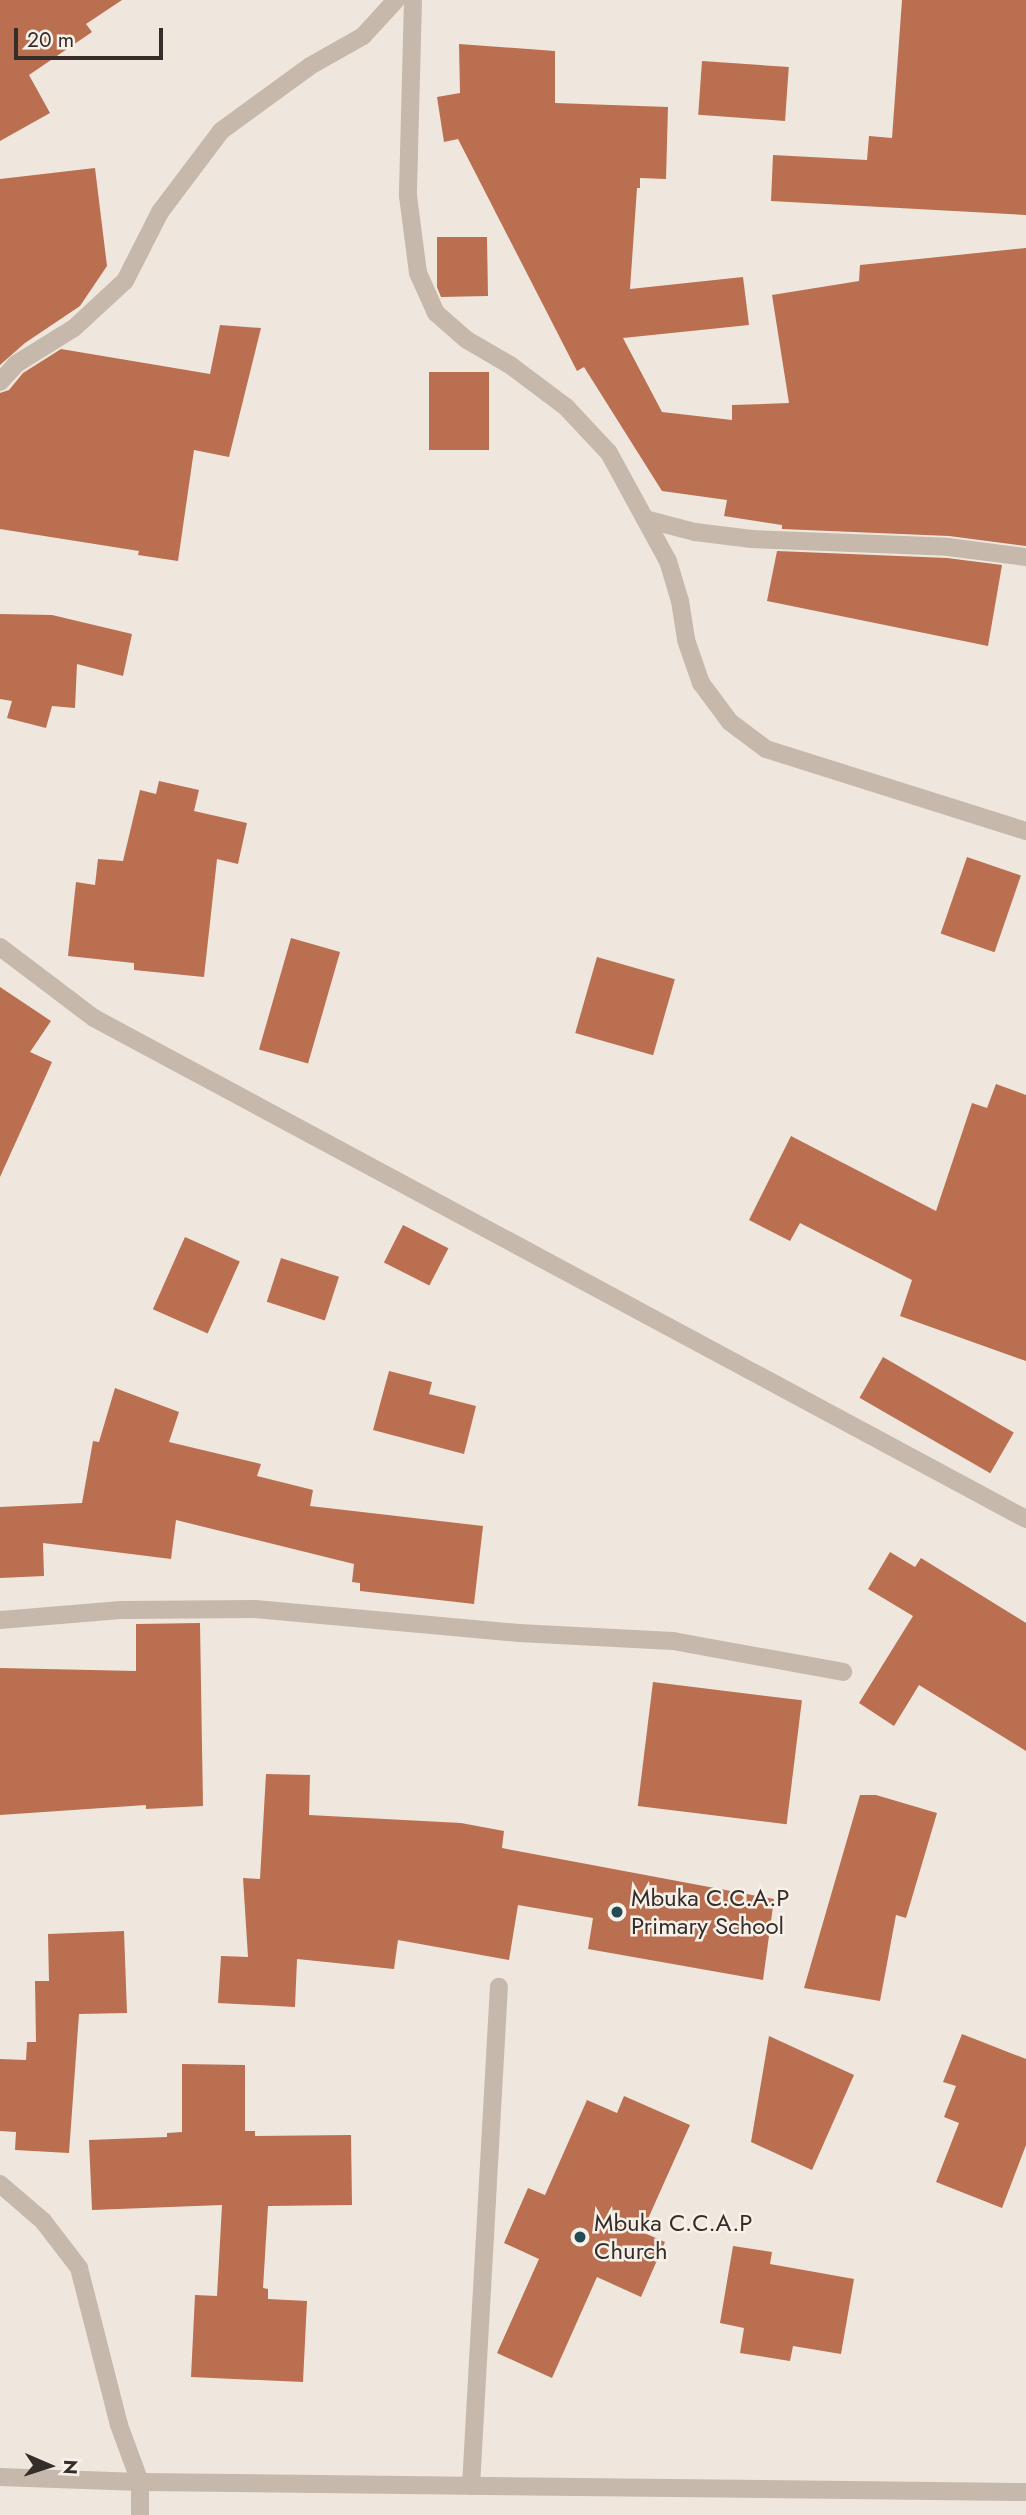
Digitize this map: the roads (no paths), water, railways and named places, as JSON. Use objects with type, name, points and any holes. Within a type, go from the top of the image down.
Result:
[{"type":"street","points":[[0,382],[16,364],[74,328],[125,281],[160,212],[221,131],[310,66],[363,36],[396,0]]},
{"type":"street","points":[[413,0],[408,196],[418,273],[436,313],[467,340],[509,365],[566,407],[609,453],[668,561],[680,601],[686,640],[701,683],[730,722],[766,749],[1026,831]]},
{"type":"street","points":[[645,519],[695,532],[752,538],[947,547],[1026,556]]},
{"type":"street","points":[[0,947],[94,1018],[1026,1519]]},
{"type":"street","points":[[0,1620],[121,1610],[256,1609],[519,1633],[673,1641],[844,1672]]},
{"type":"street","points":[[471,2486],[499,1987]]},
{"type":"street","points":[[0,2185],[43,2221],[79,2268],[119,2425],[140,2482],[141,2515]]},
{"type":"street","points":[[0,2477],[140,2482],[1026,2492]]},
{"type":"place","name":"Mbuka C.C.A.P Primary School","points":[[617,1912]]},
{"type":"place","name":"Mbuka C.C.A.P Church","points":[[580,2237]]}]
